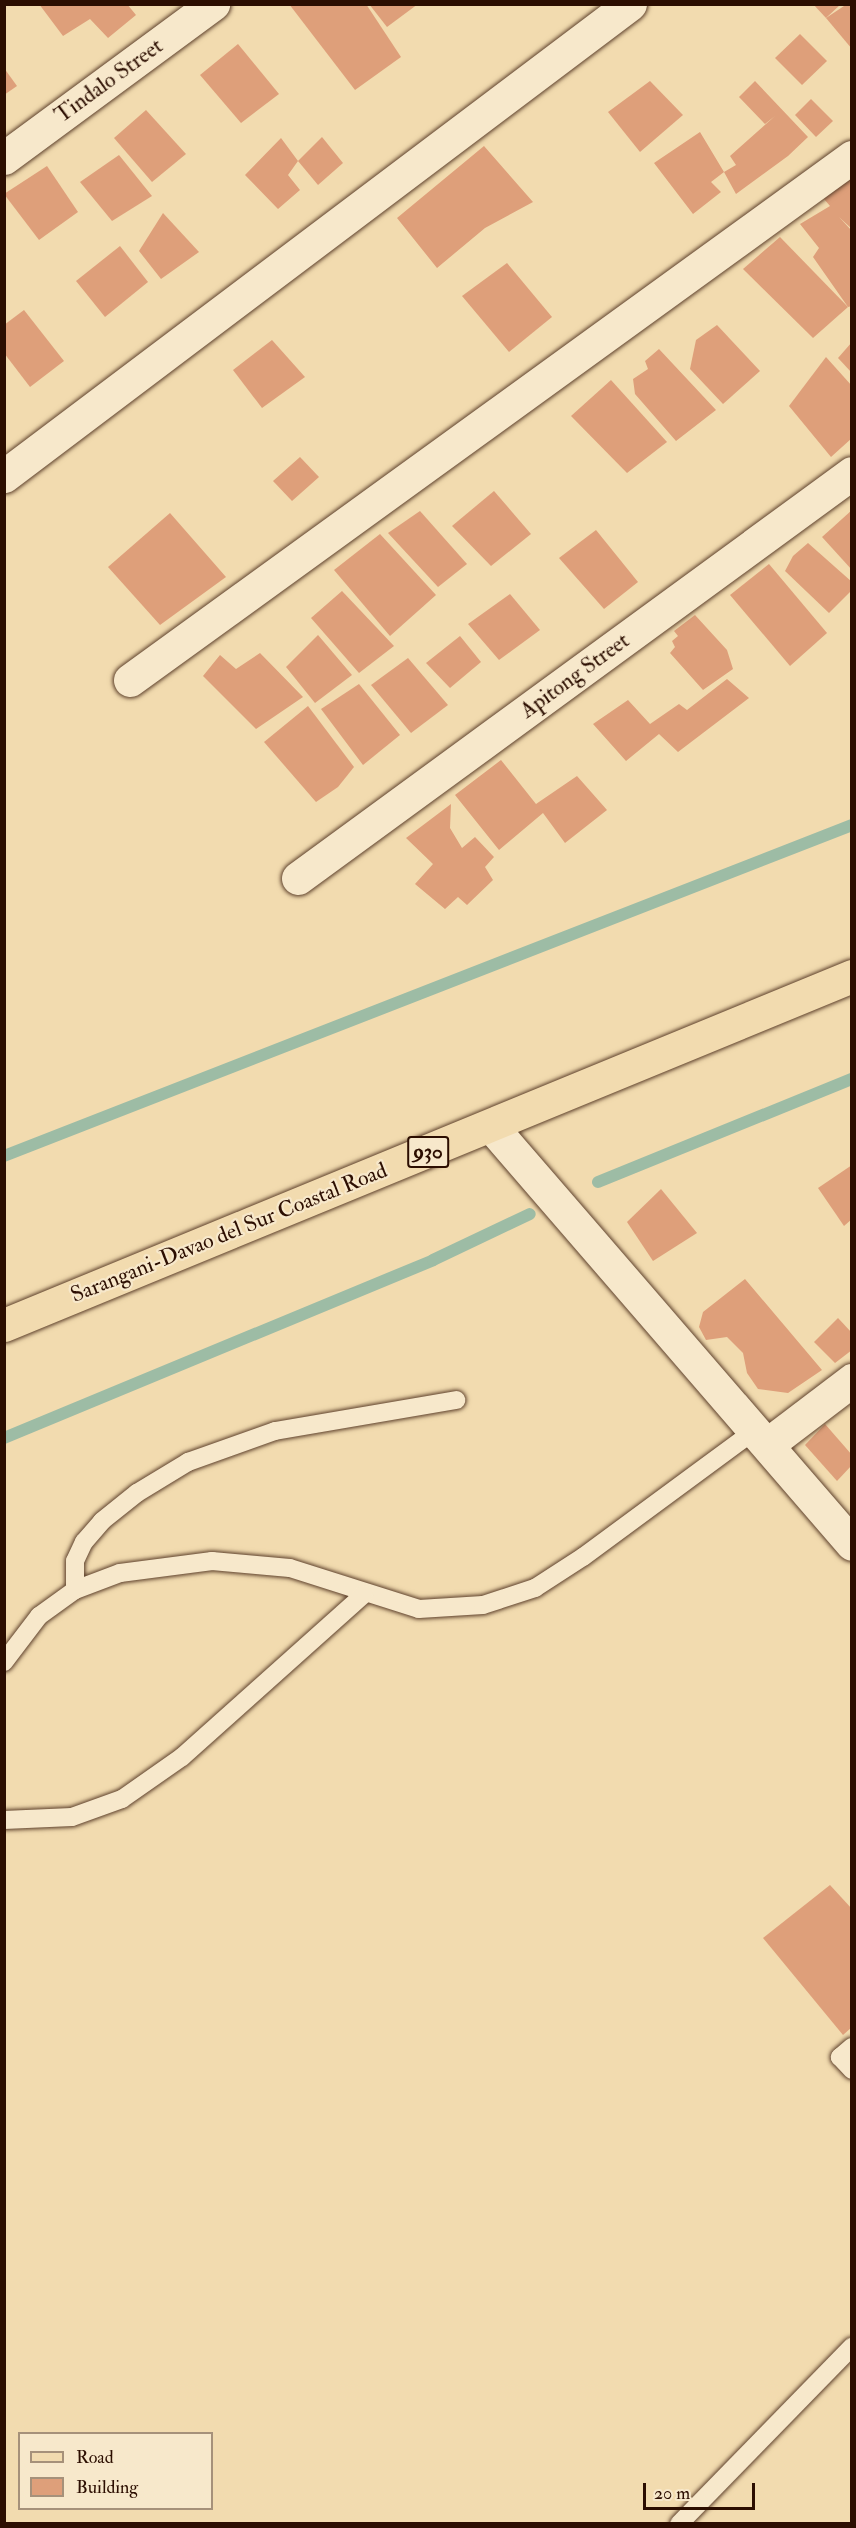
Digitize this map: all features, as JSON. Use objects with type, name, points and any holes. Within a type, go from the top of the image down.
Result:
[{"type":"main road","name":"Sarangani-Davao del Sur Coastal Road","points":[[4,1325],[852,976]]},
{"type":"street","name":"Tindalo Street","points":[[4,158],[213,4]]},
{"type":"street","points":[[4,476],[630,4]]},
{"type":"street","points":[[130,680],[852,157]]},
{"type":"street","name":"Apitong Street","points":[[298,878],[852,473]]},
{"type":"street","points":[[491,1126],[762,1437],[852,1544]]},
{"type":"street","points":[[762,1437],[852,1380]]},
{"type":"lane","points":[[75,1590],[75,1561],[84,1542],[102,1521],[188,1462],[275,1431],[456,1400]]},
{"type":"lane","points":[[4,1662],[39,1616],[75,1590],[120,1573],[212,1561],[290,1568],[364,1594],[419,1609],[483,1605],[535,1588],[762,1437]]},
{"type":"lane","points":[[4,1820],[72,1817],[122,1800],[182,1757],[364,1594]]},
{"type":"lane","points":[[852,2047],[840,2057],[852,2070]]},
{"type":"lane","points":[[679,2523],[852,2347]]},
{"type":"building","points":[[39,4],[127,4],[136,15],[108,38],[90,19],[63,36]]},
{"type":"building","points":[[289,4],[366,4],[401,57],[355,90]]},
{"type":"building","points":[[369,4],[418,4],[387,27]]},
{"type":"building","points":[[813,4],[841,4],[826,18]]},
{"type":"building","points":[[847,4],[852,4],[852,49],[826,18]]},
{"type":"building","points":[[800,34],[827,61],[802,85],[775,58]]},
{"type":"building","points":[[238,44],[279,94],[241,123],[200,75]]},
{"type":"building","points":[[4,68],[17,86],[4,95]]},
{"type":"building","points":[[650,81],[683,115],[640,152],[608,112]]},
{"type":"building","points":[[755,81],[808,137],[788,156],[736,194],[724,172],[736,165],[730,156],[775,116],[765,124],[739,97]]},
{"type":"building","points":[[811,99],[833,121],[816,137],[795,115]]},
{"type":"building","points":[[146,110],[186,154],[152,182],[114,138]]},
{"type":"building","points":[[700,132],[724,172],[711,182],[721,192],[693,214],[654,163]]},
{"type":"building","points":[[322,137],[343,163],[318,185],[298,161]]},
{"type":"building","points":[[281,138],[298,161],[288,175],[300,190],[278,209],[245,175]]},
{"type":"building","points":[[484,146],[533,202],[485,228],[437,268],[397,218]]},
{"type":"building","points":[[119,155],[152,196],[112,221],[80,182]]},
{"type":"building","points":[[47,166],[78,212],[39,240],[4,194]]},
{"type":"building","points":[[852,170],[852,229],[839,217],[852,231],[852,306],[848,307],[813,257],[819,248],[800,224],[830,206],[824,199]]},
{"type":"building","points":[[163,213],[199,252],[161,279],[139,251]]},
{"type":"building","points":[[780,237],[848,307],[813,338],[743,269]]},
{"type":"building","points":[[120,246],[148,282],[105,317],[76,281]]},
{"type":"building","points":[[507,263],[552,317],[509,352],[462,296]]},
{"type":"building","points":[[24,310],[64,361],[30,387],[4,353],[4,325]]},
{"type":"building","points":[[717,325],[760,371],[723,404],[690,369],[696,340]]},
{"type":"building","points":[[272,340],[305,377],[262,408],[233,370]]},
{"type":"building","points":[[852,342],[852,373],[838,358]]},
{"type":"building","points":[[659,349],[716,410],[676,441],[635,394],[633,379],[648,369],[645,361]]},
{"type":"building","points":[[826,357],[852,386],[852,438],[831,457],[789,406]]},
{"type":"building","points":[[611,380],[667,442],[627,473],[571,416]]},
{"type":"building","points":[[300,457],[319,477],[292,501],[273,481]]},
{"type":"building","points":[[494,491],[531,534],[491,566],[452,526]]},
{"type":"building","points":[[852,510],[852,570],[822,537]]},
{"type":"building","points":[[420,511],[467,564],[438,587],[388,533]]},
{"type":"building","points":[[170,513],[226,577],[160,625],[108,567]]},
{"type":"building","points":[[596,530],[638,582],[604,609],[559,558]]},
{"type":"building","points":[[380,534],[436,595],[390,636],[334,570]]},
{"type":"building","points":[[808,543],[852,582],[852,590],[829,613],[785,571],[793,556]]},
{"type":"building","points":[[769,564],[827,633],[790,666],[730,595]]},
{"type":"building","points":[[342,591],[394,646],[359,673],[311,618]]},
{"type":"building","points":[[510,594],[540,630],[499,660],[468,624]]},
{"type":"building","points":[[695,615],[727,650],[733,669],[703,690],[670,653],[675,647],[672,641],[678,636],[674,631]]},
{"type":"building","points":[[318,635],[352,675],[315,703],[286,667]]},
{"type":"building","points":[[460,636],[481,662],[450,688],[426,663]]},
{"type":"building","points":[[260,653],[303,697],[256,729],[203,676],[220,655],[236,669]]},
{"type":"building","points":[[408,658],[448,705],[411,733],[371,685]]},
{"type":"building","points":[[727,679],[749,698],[678,752],[659,734],[626,761],[593,724],[628,700],[650,724],[679,704],[687,710]]},
{"type":"building","points":[[359,684],[400,735],[363,765],[321,709]]},
{"type":"building","points":[[308,706],[354,767],[338,787],[316,802],[264,742]]},
{"type":"building","points":[[501,760],[536,804],[577,776],[607,810],[565,843],[543,813],[499,850],[455,795]]},
{"type":"building","points":[[451,804],[450,828],[462,848],[475,837],[494,857],[485,867],[493,880],[467,905],[458,897],[445,909],[415,884],[433,864],[406,838]]},
{"type":"building","points":[[852,1165],[852,1219],[844,1226],[818,1188]]},
{"type":"building","points":[[661,1189],[697,1233],[653,1261],[627,1222]]},
{"type":"building","points":[[745,1279],[822,1370],[788,1393],[758,1389],[747,1373],[743,1353],[727,1337],[706,1340],[699,1327],[703,1312]]},
{"type":"building","points":[[838,1318],[852,1333],[852,1350],[835,1363],[814,1342]]},
{"type":"building","points":[[825,1424],[852,1455],[852,1465],[837,1481],[805,1445]]},
{"type":"building","points":[[830,1885],[852,1909],[852,2027],[843,2035],[763,1938]]},
{"type":"waterway","points":[[4,1156],[852,825]]},
{"type":"waterway","points":[[598,1182],[852,1079]]},
{"type":"waterway","points":[[4,1438],[433,1260],[530,1214]]}]
